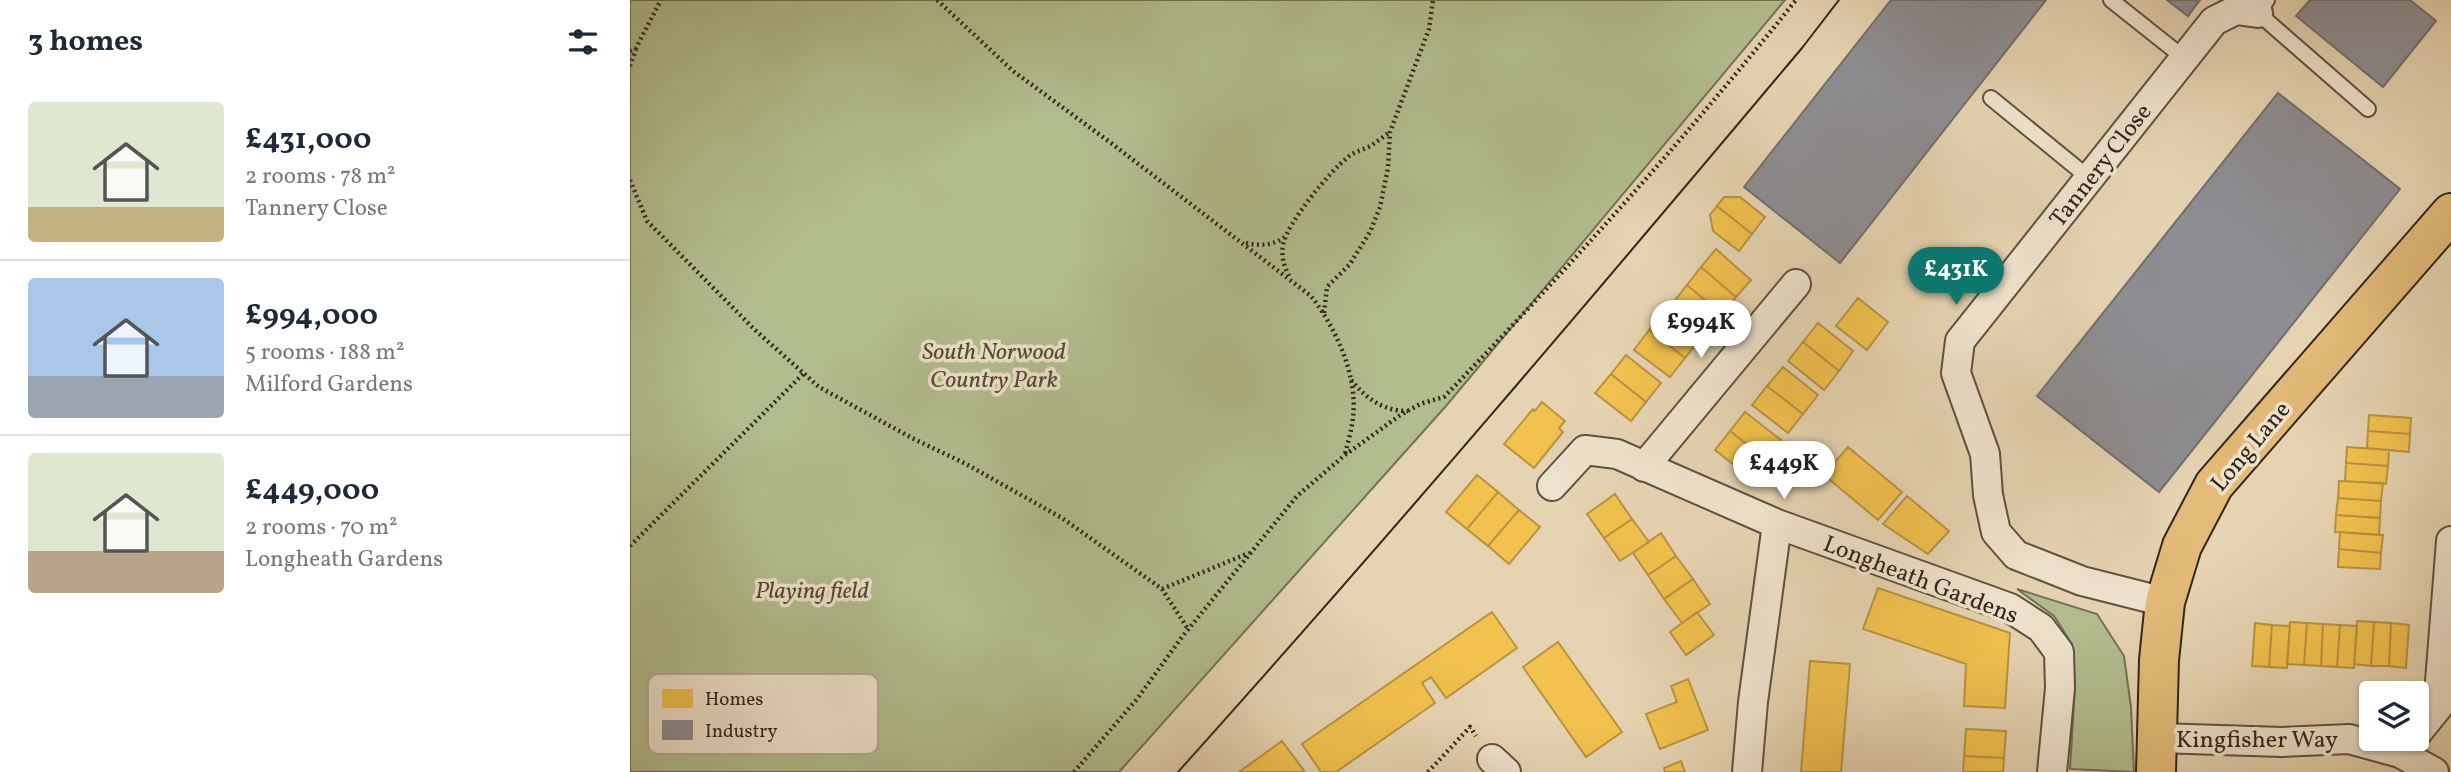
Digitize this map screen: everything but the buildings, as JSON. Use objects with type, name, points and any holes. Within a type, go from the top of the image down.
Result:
[{"type":"main road","name":"Long Lane","points":[[2157,755],[2165,602],[2182,547],[2214,485],[2451,213]]},
{"type":"street","name":"Tannery Close","points":[[2165,602],[2082,581],[2016,555],[1996,532],[1988,495],[1985,454],[1956,373],[1960,341],[2214,21],[2236,10],[2263,6]]},
{"type":"street","points":[[1644,467],[1796,284]]},
{"type":"street","name":"Longheath Gardens","points":[[1552,486],[1585,450],[1617,454],[1777,524],[2010,608],[2041,628],[2059,652],[2060,688],[2052,772]]},
{"type":"street","points":[[1746,772],[1777,524]]},
{"type":"street","points":[[2429,718],[2438,707],[2451,541]]},
{"type":"street","name":"Kingfisher Way","points":[[2157,755],[2282,743],[2359,739]]},
{"type":"street","name":"Kingfisher Way","points":[[2418,751],[2434,772]]},
{"type":"lane","points":[[2111,0],[2184,58]]},
{"type":"lane","points":[[2263,6],[2368,108]]},
{"type":"lane","points":[[1991,98],[2089,178]]},
{"type":"path","points":[[630,66],[636,48],[661,0]]},
{"type":"path","points":[[937,0],[1013,71],[1311,296],[1324,313],[1338,340],[1350,379],[1354,415],[1345,455]]},
{"type":"path","points":[[1324,313],[1327,287],[1350,264],[1370,232],[1380,206],[1388,168],[1390,132],[1429,29],[1433,0]]},
{"type":"path","points":[[1074,772],[1137,698],[1297,496],[1345,455],[1409,411],[1420,404],[1444,397],[1515,323],[1690,129],[1796,0]]},
{"type":"path","points":[[630,51],[636,48]]},
{"type":"path","points":[[1241,242],[1260,246],[1277,243],[1286,236],[1305,206],[1339,165],[1350,155],[1372,145],[1390,132]]},
{"type":"path","points":[[630,180],[647,221],[710,287],[819,387],[1062,518],[1162,589],[1189,629]]},
{"type":"path","points":[[1286,236],[1283,257],[1292,280]]},
{"type":"path","points":[[630,546],[803,373]]},
{"type":"path","points":[[1350,379],[1380,406],[1388,410],[1409,411]]},
{"type":"path","points":[[1162,589],[1251,552]]},
{"type":"path","points":[[1428,772],[1470,727],[1499,765]]},
{"type":"green space","name":"South Norwood Country Park","points":[[630,0],[1785,0],[1446,406],[1119,772],[630,772]]},
{"type":"green space","points":[[2017,589],[2097,614],[2124,656],[2131,707],[2134,772],[2070,769],[2075,686],[2072,644],[2054,616]]},
{"type":"tram line","points":[[1178,772],[1493,413],[1802,48],[1839,0]]},
{"type":"park label","name":"Playing field","points":[[812,590]]}]
